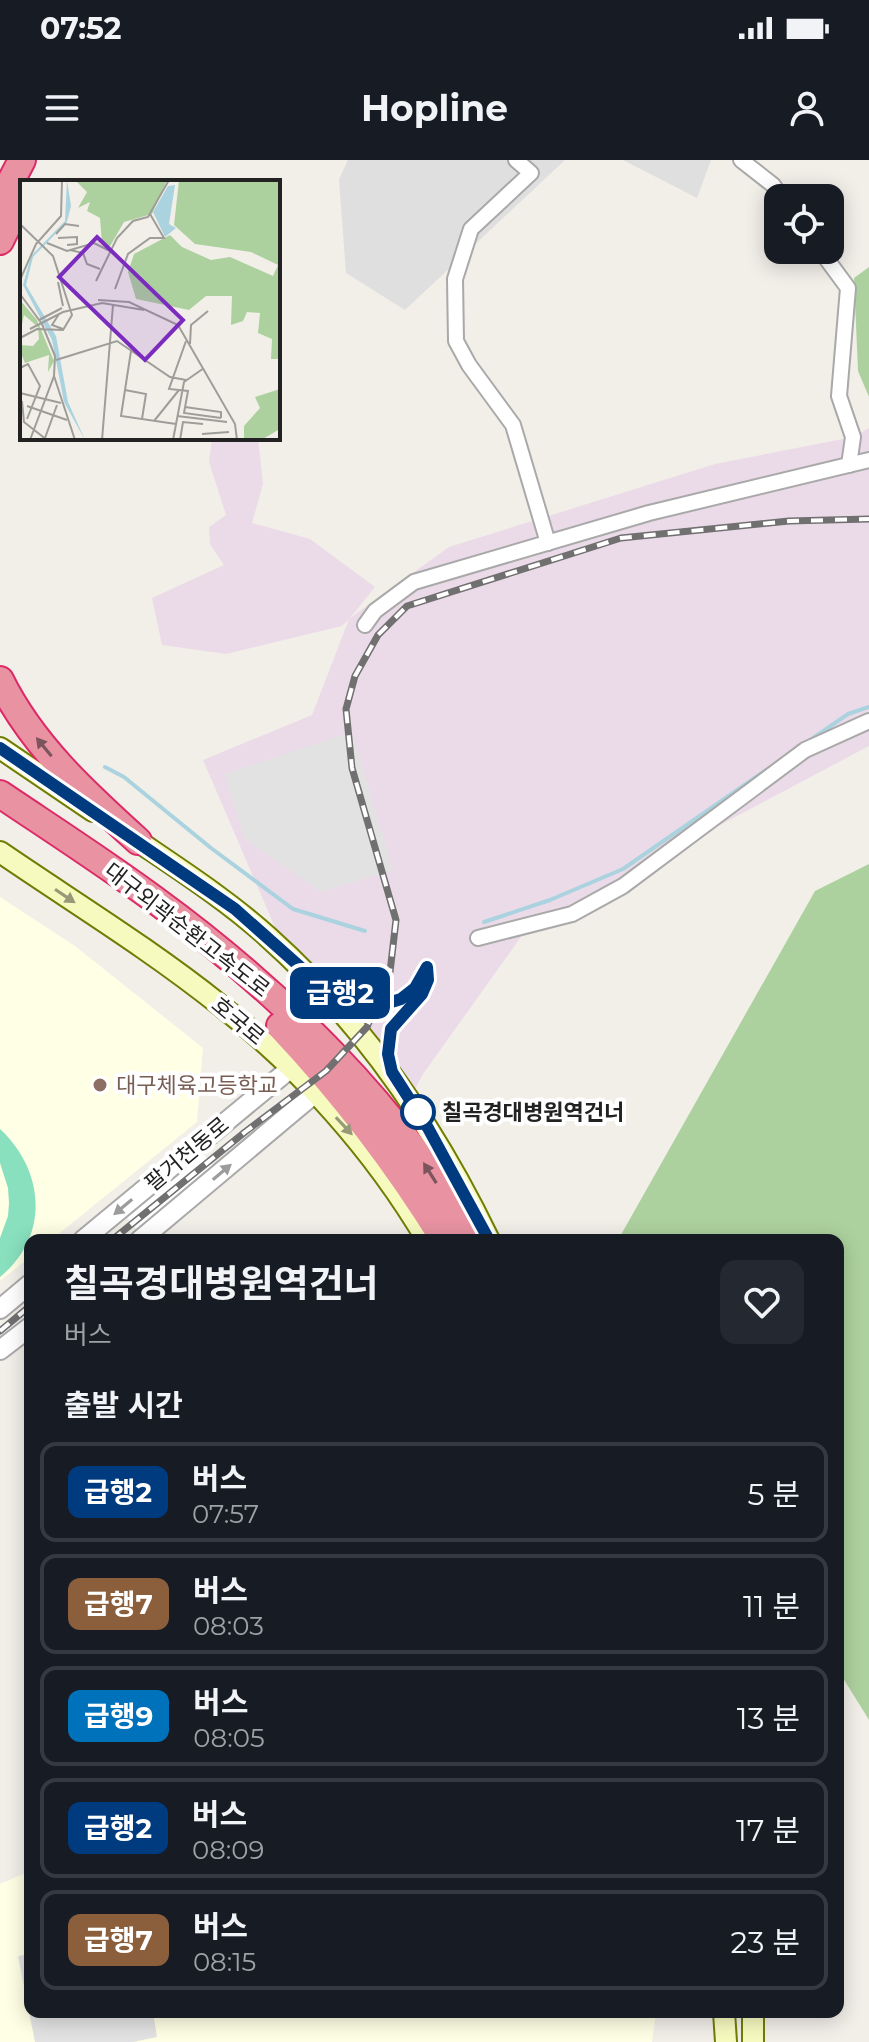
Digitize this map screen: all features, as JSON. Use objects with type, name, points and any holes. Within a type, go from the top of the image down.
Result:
[{"type":"highway","points":[[0,202],[22,160]]},
{"type":"highway","points":[[30,180],[40,160]]},
{"type":"highway","points":[[0,241],[20,200]]},
{"type":"highway","points":[[0,680],[38,741],[74,783],[138,841]]},
{"type":"highway","name":"대구외곽순환고속도로","points":[[0,794],[155,899],[220,951],[315,1038],[360,1084],[413,1147],[465,1234]]},
{"type":"highway","name":"대구외곽순환고속도로","points":[[0,814],[181,939],[231,978],[341,1092],[370,1129],[440,1234]]},
{"type":"main road","points":[[0,748],[235,909],[307,973],[360,1032],[416,1108],[486,1234]]},
{"type":"main road","name":"호국로","points":[[0,852],[220,1005],[291,1068],[373,1158],[423,1234]]},
{"type":"main road","points":[[724,2018],[726,2042]]},
{"type":"main road","points":[[753,2018],[753,2042]]},
{"type":"street","points":[[516,160],[531,173],[471,229],[455,279],[456,341],[469,365],[513,425],[548,543]]},
{"type":"street","points":[[741,160],[772,184]]},
{"type":"street","points":[[830,264],[848,288],[839,396],[853,437],[849,465]]},
{"type":"street","points":[[365,625],[375,611],[414,582],[649,513],[869,460]]},
{"type":"street","points":[[478,938],[572,914],[623,886],[805,750],[869,721]]},
{"type":"street","name":"팔거천동로","points":[[90,1234],[291,1068]]},
{"type":"street","name":"팔거천동로","points":[[147,1234],[314,1094]]},
{"type":"street","points":[[0,1309],[24,1289]]},
{"type":"street","points":[[0,1350],[24,1332]]},
{"type":"shaded area","points":[[348,160],[565,160],[405,310],[346,273],[339,179]]},
{"type":"shaded area","points":[[623,160],[711,160],[697,198]]},
{"type":"shaded area","points":[[869,428],[869,746],[528,927],[423,1074],[410,1098],[277,932],[203,760],[312,715],[349,619],[342,626],[226,654],[162,645],[152,598],[224,565],[210,544],[209,527],[226,515],[209,462],[212,440],[258,440],[263,484],[252,523],[310,539],[375,587],[350,618],[449,547],[715,464],[853,437]]},
{"type":"shaded area","points":[[352,732],[393,870],[321,892],[244,838],[224,774]]},
{"type":"shaded area","name":"대구체육고등학교","points":[[0,897],[75,946],[203,1048],[197,1122],[58,1234],[24,1234],[24,1262],[0,1281]]},
{"type":"shaded area","points":[[24,1874],[24,2018],[655,2018],[652,2042],[0,2042],[0,1884]]},
{"type":"shaded area","points":[[24,1955],[24,1986],[18,1956]]},
{"type":"shaded area","points":[[30,2018],[154,2018],[157,2037],[133,2042],[35,2042]]},
{"type":"green space","points":[[869,267],[869,397],[858,371],[854,278]]},
{"type":"green space","points":[[869,864],[869,1720],[844,1680],[844,1234],[621,1234],[815,891]]},
{"type":"green space","points":[[0,1129],[26,1164],[36,1203],[30,1234],[24,1234],[24,1247],[16,1261],[0,1277],[0,1238],[9,1203],[0,1163]]},
{"type":"pier","points":[[201,1151],[215,1169],[137,1230],[123,1212]]},
{"type":"waterway","points":[[806,743],[848,714],[869,707]]},
{"type":"waterway","points":[[484,922],[550,900],[623,869],[782,759]]},
{"type":"waterway","points":[[105,767],[124,777],[211,848],[293,909],[365,931]]},
{"type":"railway","points":[[119,1234],[326,1071],[367,1027],[390,972],[396,920],[352,768],[346,709],[355,676],[378,635],[407,606],[621,538],[789,521],[869,519]]},
{"type":"railway","points":[[0,1331],[24,1311]]},
{"type":"bus line","name":"급행2","points":[[0,748],[235,909],[307,973],[355,1002],[382,1005],[401,999],[415,988],[427,967],[428,980],[422,994],[391,1029],[388,1054],[392,1072],[428,1128],[486,1234]]},
{"type":"place","name":"대구체육고등학교","points":[[100,1085]]},
{"type":"place","name":"칠곡경대병원역건너","points":[[418,1112]]}]
